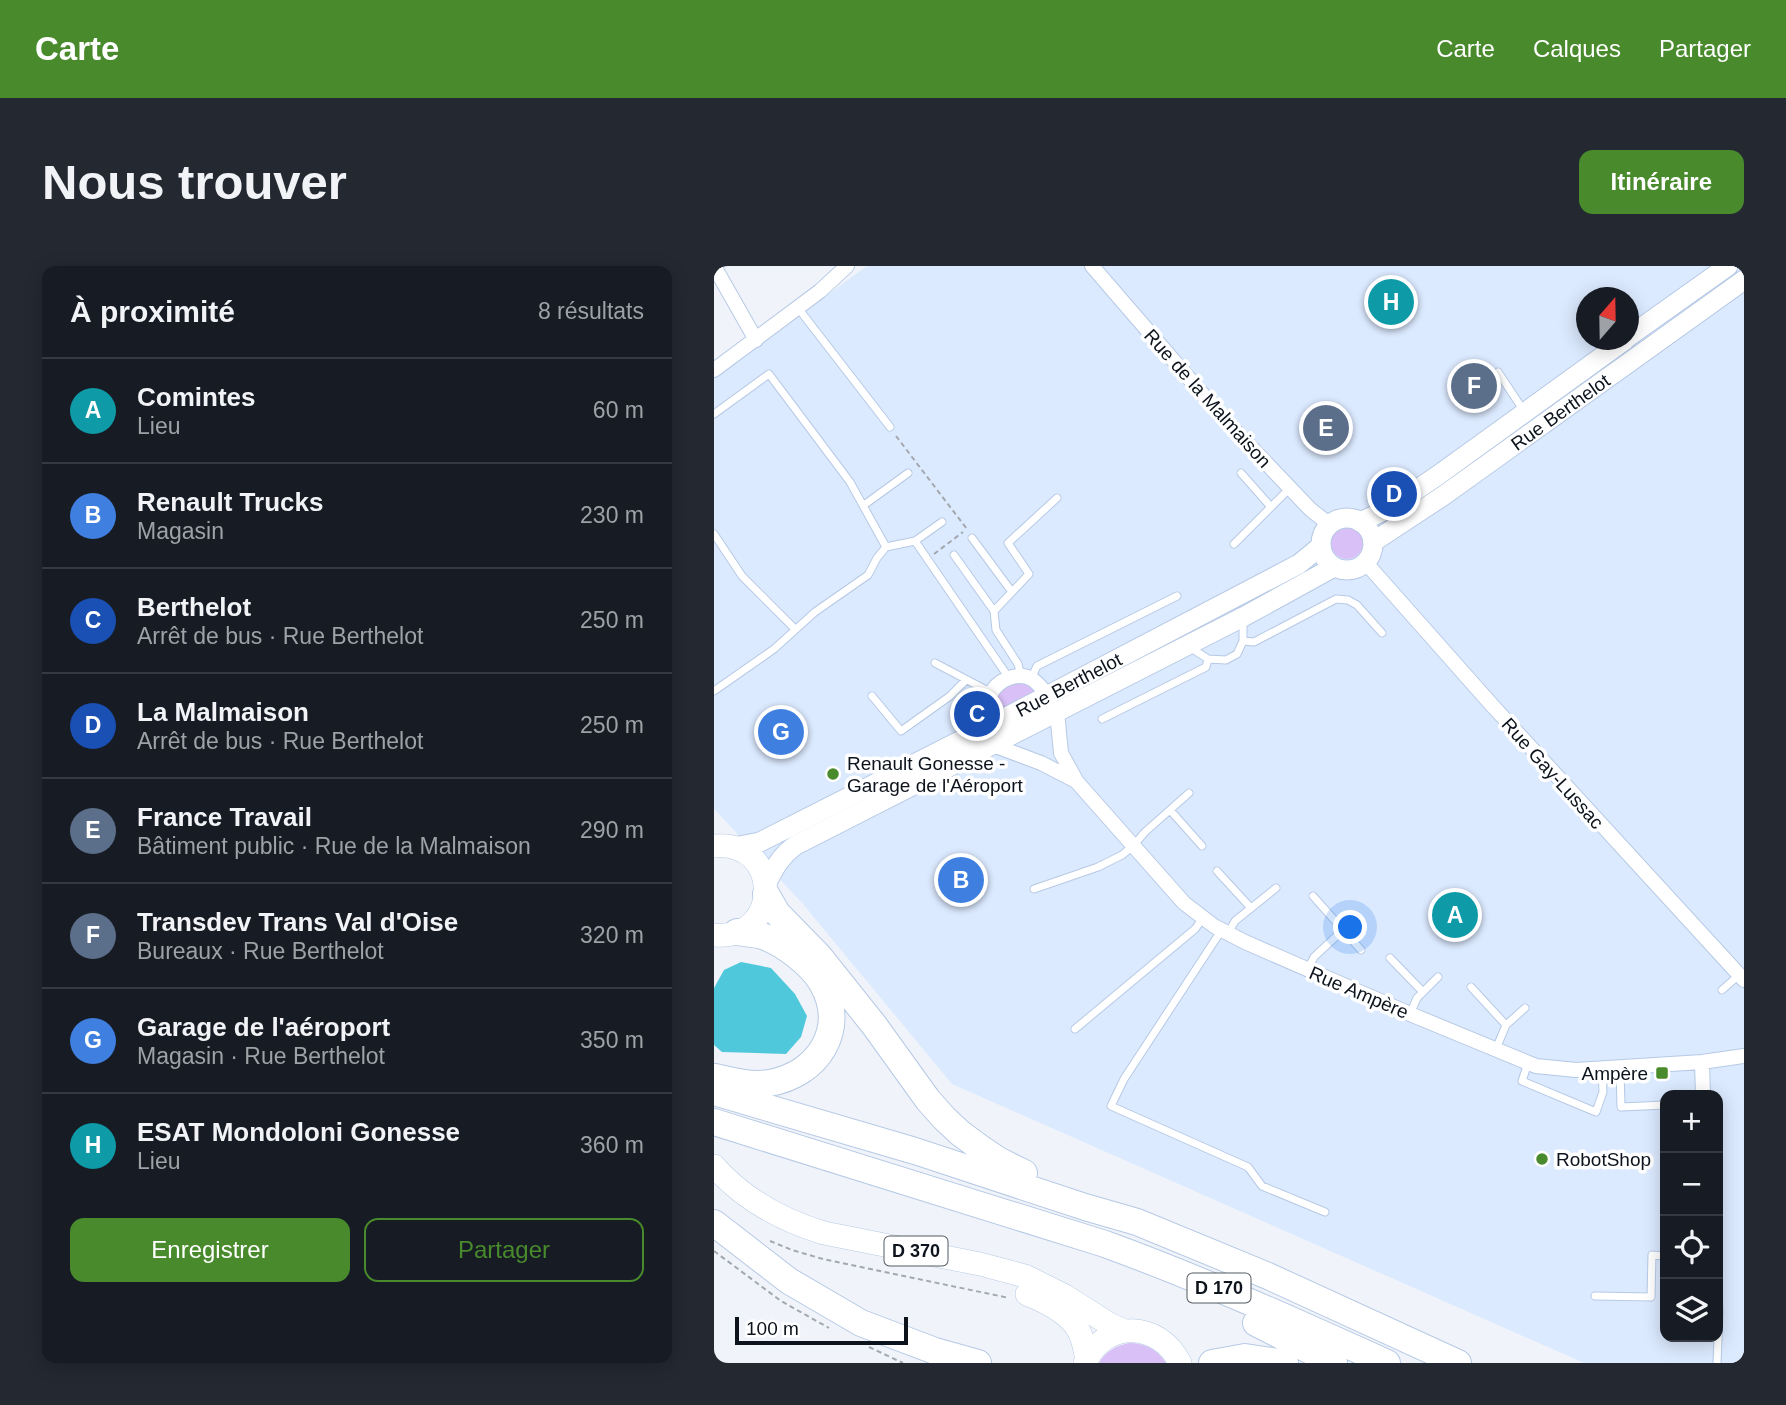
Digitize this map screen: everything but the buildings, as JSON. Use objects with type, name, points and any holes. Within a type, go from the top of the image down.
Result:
[{"type":"highway","points":[[766,890],[777,913],[819,956],[874,1025],[928,1100],[960,1133],[998,1160],[1019,1171],[1120,1209],[1137,1222]]},
{"type":"highway","points":[[714,1077],[739,1082],[767,1083],[789,1078],[813,1064],[824,1050],[831,1022],[830,1000],[821,981],[800,958],[761,936],[720,935]]},
{"type":"highway","name":"D 170","points":[[714,1092],[915,1150],[1137,1222],[1268,1276],[1458,1363]]},
{"type":"highway","name":"D 170","points":[[714,1122],[1047,1225],[1161,1264],[1387,1363]]},
{"type":"highway","points":[[714,1223],[789,1281],[861,1323],[935,1352],[978,1363]]},
{"type":"highway","points":[[1047,1225],[1056,1236],[1185,1289],[1334,1363]]},
{"type":"highway","points":[[1212,1363],[1245,1357],[1286,1363]]},
{"type":"main road","name":"Rue Berthelot","points":[[1639,329],[1728,266]]},
{"type":"main road","name":"Rue Berthelot","points":[[1373,542],[1443,496],[1744,280]]},
{"type":"main road","name":"Rue Berthelot","points":[[1360,522],[1388,509],[1610,350]]},
{"type":"main road","points":[[1346,518],[1360,522],[1370,532],[1373,542],[1372,552],[1366,563],[1354,570],[1334,567],[1325,559],[1321,546],[1323,533],[1329,524],[1346,518]]},
{"type":"main road","name":"Rue Berthelot","points":[[766,890],[784,854],[796,845],[993,745],[1053,704],[1299,564],[1321,546]]},
{"type":"main road","name":"Rue Berthelot","points":[[721,844],[760,842],[993,724],[1053,704],[1188,646],[1334,567]]},
{"type":"main road","points":[[720,935],[750,925],[759,915],[766,890],[763,873],[756,861],[746,853],[721,844]]},
{"type":"main road","name":"D 370","points":[[714,1166],[741,1193],[759,1206],[801,1226],[1025,1276],[1124,1331]]},
{"type":"main road","name":"D 370","points":[[714,1189],[742,1213],[760,1224],[803,1243],[988,1282],[1030,1295],[1051,1306],[1077,1326],[1086,1361]]},
{"type":"main road","points":[[1086,1361],[1099,1343],[1124,1331],[1155,1336],[1171,1349],[1180,1363]]},
{"type":"street","points":[[714,266],[755,340]]},
{"type":"street","points":[[714,370],[820,291],[847,266]]},
{"type":"street","name":"Rue de la Malmaison","points":[[1092,266],[1224,419],[1311,510],[1329,524]]},
{"type":"street","name":"Rue Gay-Lussac","points":[[1366,563],[1490,704],[1742,978]]},
{"type":"street","points":[[993,724],[989,706],[992,693],[1002,681],[1021,678],[1053,704]]},
{"type":"street","name":"Rue Ampère","points":[[1053,704],[1061,753],[1077,782],[1184,903],[1203,918],[1245,943],[1536,1066],[1576,1070],[1602,1069],[1702,1062],[1744,1056]]},
{"type":"street","name":"Rue Ampère","points":[[993,745],[1041,762],[1077,782]]},
{"type":"street","name":"Rue Ampère","points":[[1728,1057],[1744,1044]]},
{"type":"street","points":[[1702,1062],[1703,1090]]},
{"type":"lane","points":[[798,308],[890,428]]},
{"type":"lane","points":[[1498,372],[1524,411]]},
{"type":"lane","points":[[714,414],[769,374],[850,482],[886,547]]},
{"type":"lane","points":[[864,505],[908,473]]},
{"type":"lane","points":[[1241,473],[1271,507]]},
{"type":"lane","points":[[1234,544],[1290,488]]},
{"type":"lane","points":[[994,611],[1029,574],[1008,543],[1057,498]]},
{"type":"lane","points":[[714,691],[774,649],[815,612],[868,575],[886,547],[915,541],[942,522]]},
{"type":"lane","points":[[714,534],[741,576],[795,629]]},
{"type":"lane","points":[[972,538],[1012,592]]},
{"type":"lane","points":[[915,541],[1021,678]]},
{"type":"lane","points":[[954,555],[994,611],[996,630],[1018,664],[1021,678]]},
{"type":"lane","points":[[1021,678],[1037,666],[1177,596]]},
{"type":"lane","points":[[1243,641],[1254,642],[1336,599],[1348,600],[1357,605],[1382,633]]},
{"type":"lane","points":[[1188,646],[1208,659],[1226,660],[1237,654],[1243,641],[1243,617]]},
{"type":"lane","points":[[1102,719],[1206,667],[1208,659]]},
{"type":"lane","points":[[935,663],[992,693]]},
{"type":"lane","points":[[872,696],[901,731],[950,696],[966,680]]},
{"type":"lane","points":[[1034,889],[1098,867],[1122,855],[1189,793]]},
{"type":"lane","points":[[1170,810],[1202,846]]},
{"type":"lane","points":[[1217,871],[1251,908]]},
{"type":"lane","points":[[1276,888],[1225,932],[1124,1079],[1111,1106],[1248,1167],[1262,1186],[1325,1212]]},
{"type":"lane","points":[[1313,896],[1361,950]]},
{"type":"lane","points":[[1075,1029],[1195,929],[1203,918]]},
{"type":"lane","points":[[1308,970],[1314,957],[1343,930]]},
{"type":"lane","points":[[1390,958],[1423,992]]},
{"type":"lane","points":[[1410,1014],[1417,998],[1438,977]]},
{"type":"lane","points":[[1722,990],[1742,978]]},
{"type":"lane","points":[[1471,987],[1506,1025]]},
{"type":"lane","points":[[1496,1050],[1506,1025],[1525,1008]]},
{"type":"lane","points":[[1528,1062],[1522,1081],[1596,1112],[1602,1093],[1602,1069]]},
{"type":"lane","points":[[1620,1068],[1621,1107],[1660,1105]]},
{"type":"lane","points":[[1595,1296],[1651,1297],[1652,1255],[1660,1256]]},
{"type":"lane","points":[[1717,1363],[1718,1342]]},
{"type":"path","points":[[890,428],[967,529],[928,559]]},
{"type":"path","points":[[768,1240],[823,1259],[1011,1298]]},
{"type":"shaded area","points":[[867,266],[1744,266],[1744,1363],[1584,1363],[952,1084],[802,903],[714,809],[714,377]]},
{"type":"shaded area","points":[[1347,527],[1358,532],[1363,543],[1358,554],[1347,559],[1336,554],[1331,543],[1336,532]]},
{"type":"shaded area","points":[[1018,681],[1028,684],[1035,691],[1001,711],[997,710],[996,699],[1000,691]]},
{"type":"shaded area","points":[[1129,1343],[1150,1348],[1166,1363],[1099,1363],[1111,1350]]},
{"type":"water","points":[[741,962],[771,968],[795,994],[807,1016],[801,1037],[786,1054],[722,1052],[714,1045],[714,988],[724,970]]},
{"type":"place","name":"ESAT Mondoloni Gonesse","points":[[1391,302]]},
{"type":"place","name":"Transdev Trans Val d'Oise","points":[[1474,386]]},
{"type":"place","name":"France Travail","points":[[1326,428]]},
{"type":"place","name":"La Malmaison","points":[[1394,494]]},
{"type":"place","name":"Berthelot","points":[[977,714]]},
{"type":"place","name":"Garage de l'aéroport","points":[[781,732]]},
{"type":"place","name":"Renault Gonesse - Garage de l'Aéroport","points":[[833,774]]},
{"type":"place","name":"Renault Trucks","points":[[961,880]]},
{"type":"place","name":"Comintes","points":[[1455,915]]},
{"type":"place","name":"Ampère","points":[[1662,1073]]},
{"type":"place","name":"RobotShop","points":[[1542,1159]]}]
